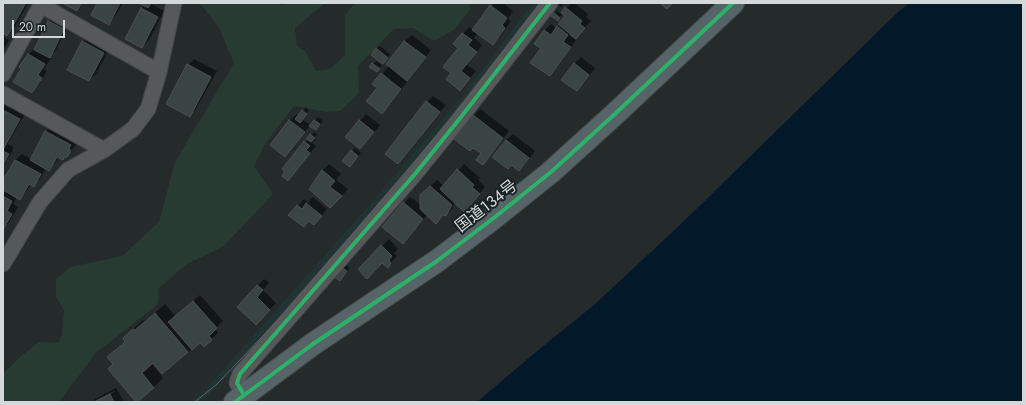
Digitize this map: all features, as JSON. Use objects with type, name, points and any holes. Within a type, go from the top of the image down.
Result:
[{"type":"highway","name":"国道134号","points":[[239,399],[313,344],[436,261],[495,217],[551,172],[610,119],[733,3]]},
{"type":"street","points":[[3,264],[40,202],[68,170],[104,150],[133,129],[148,109],[159,72],[174,3]]},
{"type":"street","points":[[239,399],[237,384],[240,374],[415,174],[466,112],[550,3]]},
{"type":"street","points":[[3,74],[42,4],[159,72]]},
{"type":"street","points":[[3,94],[104,150]]},
{"type":"shaded area","points":[[533,3],[543,3],[458,114],[260,343],[202,401],[190,402],[203,392],[366,209],[453,107]]},
{"type":"green space","points":[[200,3],[279,3],[281,5],[294,3],[325,3],[295,28],[297,46],[305,51],[316,71],[330,69],[345,55],[345,15],[356,3],[469,3],[470,10],[454,30],[434,41],[413,28],[394,29],[358,66],[359,93],[340,111],[326,112],[294,106],[266,143],[254,166],[273,194],[224,246],[187,264],[158,289],[159,299],[157,305],[96,353],[59,402],[3,402],[3,374],[20,357],[39,342],[58,343],[62,335],[64,310],[56,297],[56,279],[70,267],[122,256],[159,222],[175,162],[234,63],[219,28]]},
{"type":"water","points":[[910,3],[1023,3],[1023,402],[477,402],[594,305],[681,224],[899,11]]},
{"type":"building","points":[[3,3],[26,3],[7,36],[3,33]]},
{"type":"building","points":[[62,3],[81,3],[77,11]]},
{"type":"building","points":[[97,3],[120,3],[109,25],[91,15]]},
{"type":"building","points":[[139,3],[151,3],[148,8]]},
{"type":"building","points":[[660,3],[673,3],[667,9]]},
{"type":"building","points":[[490,5],[507,18],[502,25],[505,28],[493,45],[472,30]]},
{"type":"building","points":[[565,7],[582,21],[580,24],[585,28],[576,39],[558,24],[565,16],[561,13]]},
{"type":"building","points":[[141,8],[158,17],[142,48],[125,39]]},
{"type":"building","points":[[553,12],[560,18],[558,21],[551,16]]},
{"type":"building","points":[[48,21],[64,29],[50,58],[34,50]]},
{"type":"building","points":[[557,26],[568,35],[563,42],[571,47],[550,76],[530,63],[541,48],[534,44],[544,30],[551,35]]},
{"type":"building","points":[[462,33],[472,40],[468,45],[477,52],[461,71],[470,78],[460,91],[446,79],[451,73],[443,67],[458,48],[453,44]]},
{"type":"building","points":[[82,41],[104,53],[89,81],[67,70]]},
{"type":"building","points":[[404,41],[426,57],[407,81],[386,64]]},
{"type":"building","points":[[376,48],[388,58],[383,64],[371,55]]},
{"type":"building","points":[[28,54],[45,64],[38,75],[42,78],[32,93],[13,82],[21,69],[19,67]]},
{"type":"building","points":[[372,63],[380,69],[377,72],[369,67]]},
{"type":"building","points":[[574,63],[589,75],[577,91],[561,80]]},
{"type":"building","points":[[187,64],[211,77],[190,117],[166,104]]},
{"type":"building","points":[[381,73],[401,89],[382,114],[366,101],[377,88],[372,84]]},
{"type":"building","points":[[426,101],[440,112],[398,164],[385,154]]},
{"type":"building","points":[[302,110],[307,114],[300,123],[295,119]]},
{"type":"building","points":[[5,111],[20,119],[4,148],[3,115]]},
{"type":"building","points":[[473,115],[503,138],[483,165],[476,160],[481,153],[473,148],[470,151],[454,139]]},
{"type":"building","points":[[289,120],[305,132],[285,157],[270,145]]},
{"type":"building","points":[[314,120],[320,124],[316,130],[309,126]]},
{"type":"building","points":[[359,120],[374,132],[360,149],[345,137]]},
{"type":"building","points":[[45,131],[71,145],[68,156],[66,158],[64,157],[63,160],[57,157],[49,171],[30,160]]},
{"type":"building","points":[[310,134],[315,138],[311,142],[306,139]]},
{"type":"building","points":[[506,140],[529,158],[519,171],[511,165],[508,169],[492,157]]},
{"type":"building","points":[[304,141],[310,146],[306,150],[310,153],[288,181],[282,176],[285,171],[282,169]]},
{"type":"building","points":[[351,150],[358,156],[350,167],[342,161]]},
{"type":"building","points":[[3,151],[9,154],[3,164]]},
{"type":"building","points":[[15,160],[41,174],[34,187],[29,184],[20,200],[3,190],[3,180]]},
{"type":"building","points":[[457,169],[474,185],[472,187],[480,194],[464,212],[440,189]]},
{"type":"building","points":[[322,170],[335,181],[330,187],[342,196],[330,208],[309,189]]},
{"type":"building","points":[[430,186],[452,205],[446,216],[443,215],[436,224],[420,209],[420,195]]},
{"type":"building","points":[[3,196],[12,201],[7,211],[12,214],[3,230]]},
{"type":"building","points":[[403,202],[423,219],[403,244],[382,227]]},
{"type":"building","points":[[306,203],[322,216],[314,225],[308,221],[304,227],[288,215],[297,205],[302,209]]},
{"type":"building","points":[[381,245],[392,256],[389,260],[391,263],[388,268],[382,263],[367,279],[358,269]]},
{"type":"building","points":[[341,267],[347,271],[340,281],[334,277]]},
{"type":"building","points":[[257,285],[263,290],[257,297],[270,310],[256,325],[237,307]]},
{"type":"building","points":[[193,301],[217,328],[209,336],[212,340],[204,347],[200,343],[192,350],[168,322]]},
{"type":"building","points":[[155,313],[188,352],[162,374],[153,363],[142,373],[154,388],[136,402],[108,369],[113,364],[107,357],[125,342],[123,338]]},
{"type":"building","points":[[110,394],[114,402],[94,402]]},
{"type":"tram line","points":[[195,402],[217,384],[280,318],[464,103],[540,3]]},
{"type":"cycle path","points":[[244,395],[237,383],[240,374],[415,174],[550,3]]},
{"type":"cycle path","points":[[235,402],[313,344],[437,261],[495,217],[551,172],[733,3]]}]
